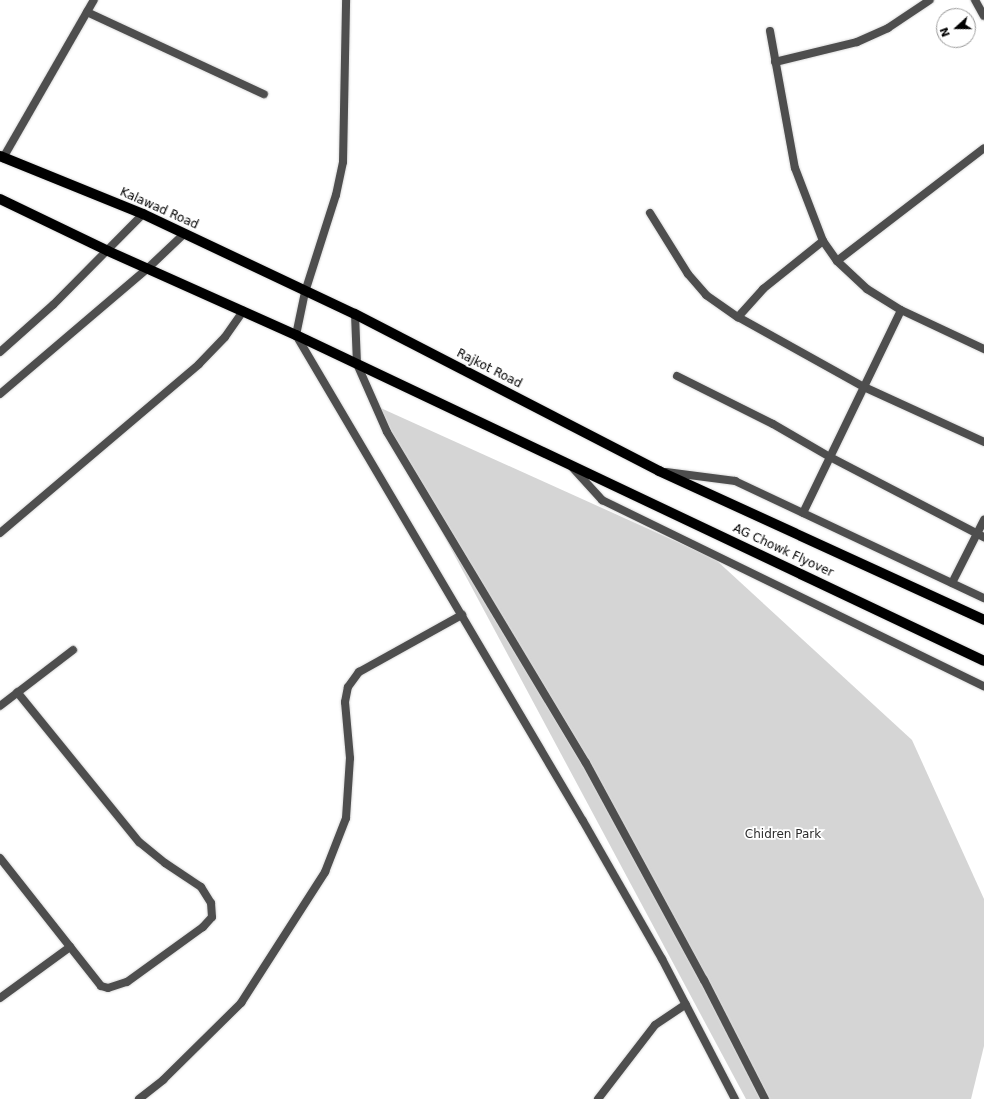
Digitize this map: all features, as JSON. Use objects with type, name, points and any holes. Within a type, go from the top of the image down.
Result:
[{"type":"main road","name":"Kalawad Road","points":[[1,157],[142,214],[305,292]]},
{"type":"main road","points":[[0,199],[147,269],[296,335],[571,465]]},
{"type":"main road","name":"Rajkot Road","points":[[305,292],[355,314],[659,471]]},
{"type":"main road","name":"AG Chowk Flyover","points":[[571,465],[984,661]]},
{"type":"main road","name":"AG Chowk Flyover","points":[[659,471],[984,620]]},
{"type":"street","points":[[1,157],[94,0]]},
{"type":"street","points":[[346,0],[343,162],[336,195],[305,292],[296,335],[595,842],[686,1004],[736,1099]]},
{"type":"street","points":[[775,62],[856,42],[888,28],[930,0]]},
{"type":"street","points":[[975,0],[984,16]]},
{"type":"street","points":[[87,12],[264,94]]},
{"type":"street","points":[[770,31],[795,168],[823,241],[837,260],[867,289],[901,310],[984,349]]},
{"type":"street","points":[[837,260],[984,148]]},
{"type":"street","points":[[650,213],[688,274],[706,295],[738,317],[864,387],[984,442]]},
{"type":"street","points":[[0,352],[108,251],[142,214]]},
{"type":"street","points":[[0,394],[147,269],[184,234]]},
{"type":"street","points":[[738,317],[763,290],[823,241]]},
{"type":"street","points":[[803,513],[901,310]]},
{"type":"street","points":[[0,533],[199,364],[225,337],[243,311]]},
{"type":"street","points":[[355,314],[357,364],[387,432],[586,763],[704,980],[765,1099]]},
{"type":"street","points":[[677,376],[773,424],[830,457],[981,535]]},
{"type":"street","points":[[571,465],[602,500],[984,686]]},
{"type":"street","points":[[659,471],[735,481],[984,598]]},
{"type":"street","points":[[952,583],[981,535],[984,520]]},
{"type":"street","points":[[139,1099],[163,1080],[241,1003],[325,872],[346,818],[350,758],[345,702],[348,687],[359,672],[462,615]]},
{"type":"street","points":[[0,706],[73,650]]},
{"type":"street","points":[[0,858],[101,986],[108,988],[116,987],[204,927],[212,917],[211,904],[201,887],[139,842],[17,692]]},
{"type":"street","points":[[0,998],[70,946]]},
{"type":"street","points":[[598,1099],[655,1025],[686,1004]]},
{"type":"green space","name":"Chidren Park","points":[[374,405],[715,559],[912,740],[984,899],[984,1046],[971,1099],[746,1099]]}]
